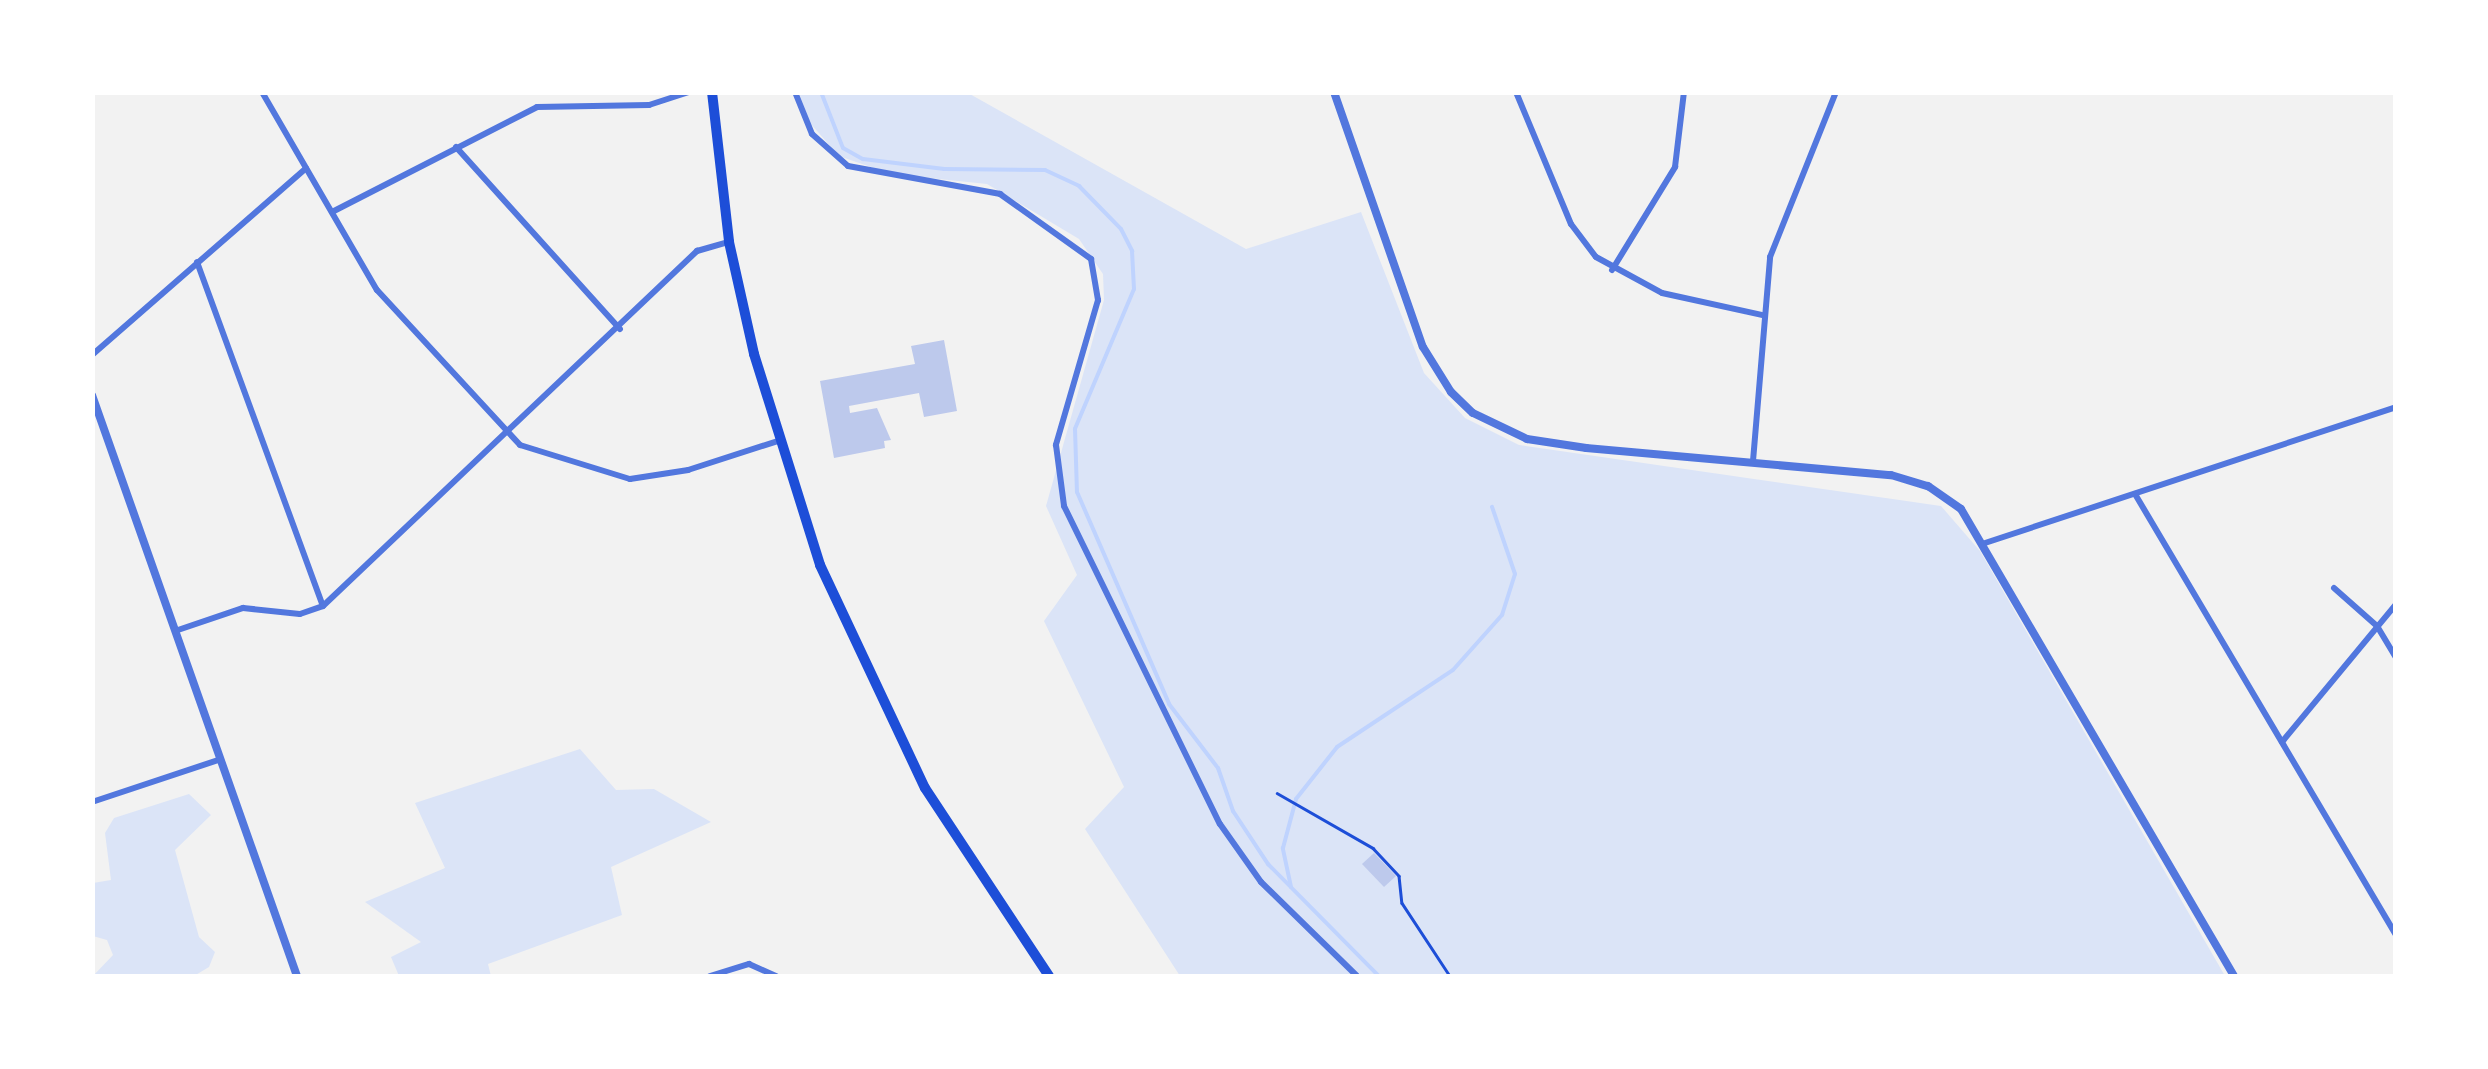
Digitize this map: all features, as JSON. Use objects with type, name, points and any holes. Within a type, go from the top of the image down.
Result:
[{"type":"main road","points":[[712,92],[728,242],[778,441],[820,565],[882,705],[953,837],[1049,976]]},
{"type":"street","points":[[262,92],[377,290],[508,433],[538,452],[630,479],[688,470],[778,441]]},
{"type":"street","points":[[332,212],[549,104],[633,106],[689,92]]},
{"type":"street","points":[[795,92],[812,134],[848,166],[1000,194],[1091,259],[1098,300],[1056,445],[1067,514],[1220,824],[1262,882],[1356,976]]},
{"type":"street","points":[[1334,92],[1422,347],[1460,402],[1527,439],[1753,460],[1921,483],[1951,499],[1985,543],[2234,976]]},
{"type":"street","points":[[1516,92],[1570,224],[1612,270],[1662,293],[1762,315]]},
{"type":"street","points":[[1612,270],[1675,167],[1684,92]]},
{"type":"street","points":[[1753,460],[1762,315],[1777,229],[1836,92]]},
{"type":"street","points":[[456,147],[620,329]]},
{"type":"street","points":[[92,356],[306,168]]},
{"type":"street","points":[[175,631],[243,608],[300,614],[323,606],[620,329],[697,250],[728,242]]},
{"type":"street","points":[[197,262],[323,606]]},
{"type":"street","points":[[92,394],[297,976]]},
{"type":"street","points":[[1985,543],[2396,407]]},
{"type":"street","points":[[2135,494],[2396,935]]},
{"type":"street","points":[[2334,588],[2376,626],[2396,658]]},
{"type":"street","points":[[2282,742],[2396,604]]},
{"type":"street","points":[[92,802],[221,758]]},
{"type":"street","points":[[710,976],[749,964],[776,976]]},
{"type":"path","points":[[1276,793],[1361,839],[1399,876],[1402,904],[1450,976]]},
{"type":"shaded area","points":[[799,93],[968,93],[1246,249],[1361,212],[1424,373],[1465,418],[1519,445],[1941,506],[1980,551],[2225,976],[1180,976],[1085,829],[1124,787],[1044,621],[1077,575],[1046,506],[1104,300],[1103,274],[1079,239],[987,184],[891,174],[839,156],[810,123]]},
{"type":"shaded area","points":[[580,749],[616,790],[654,789],[711,822],[611,867],[622,915],[488,964],[491,976],[399,976],[391,957],[421,942],[365,902],[445,868],[415,803]]},
{"type":"shaded area","points":[[189,794],[211,815],[175,850],[199,937],[215,952],[209,967],[194,976],[93,976],[113,955],[107,940],[93,936],[93,883],[111,880],[105,833],[114,818]]},
{"type":"building","points":[[944,340],[957,411],[924,417],[919,393],[849,406],[850,413],[877,408],[891,440],[884,441],[885,448],[834,458],[820,381],[915,364],[911,346]]},
{"type":"building","points":[[1374,853],[1396,876],[1384,887],[1362,864]]},
{"type":"waterway","points":[[821,92],[843,148],[863,159],[944,169],[1045,170],[1079,186],[1121,229],[1132,251],[1134,289],[1075,429],[1077,492],[1169,704],[1218,768],[1233,811],[1268,864],[1379,976]]},
{"type":"waterway","points":[[1291,887],[1283,848],[1296,799],[1337,747],[1453,670],[1502,615],[1515,574],[1492,507]]}]
